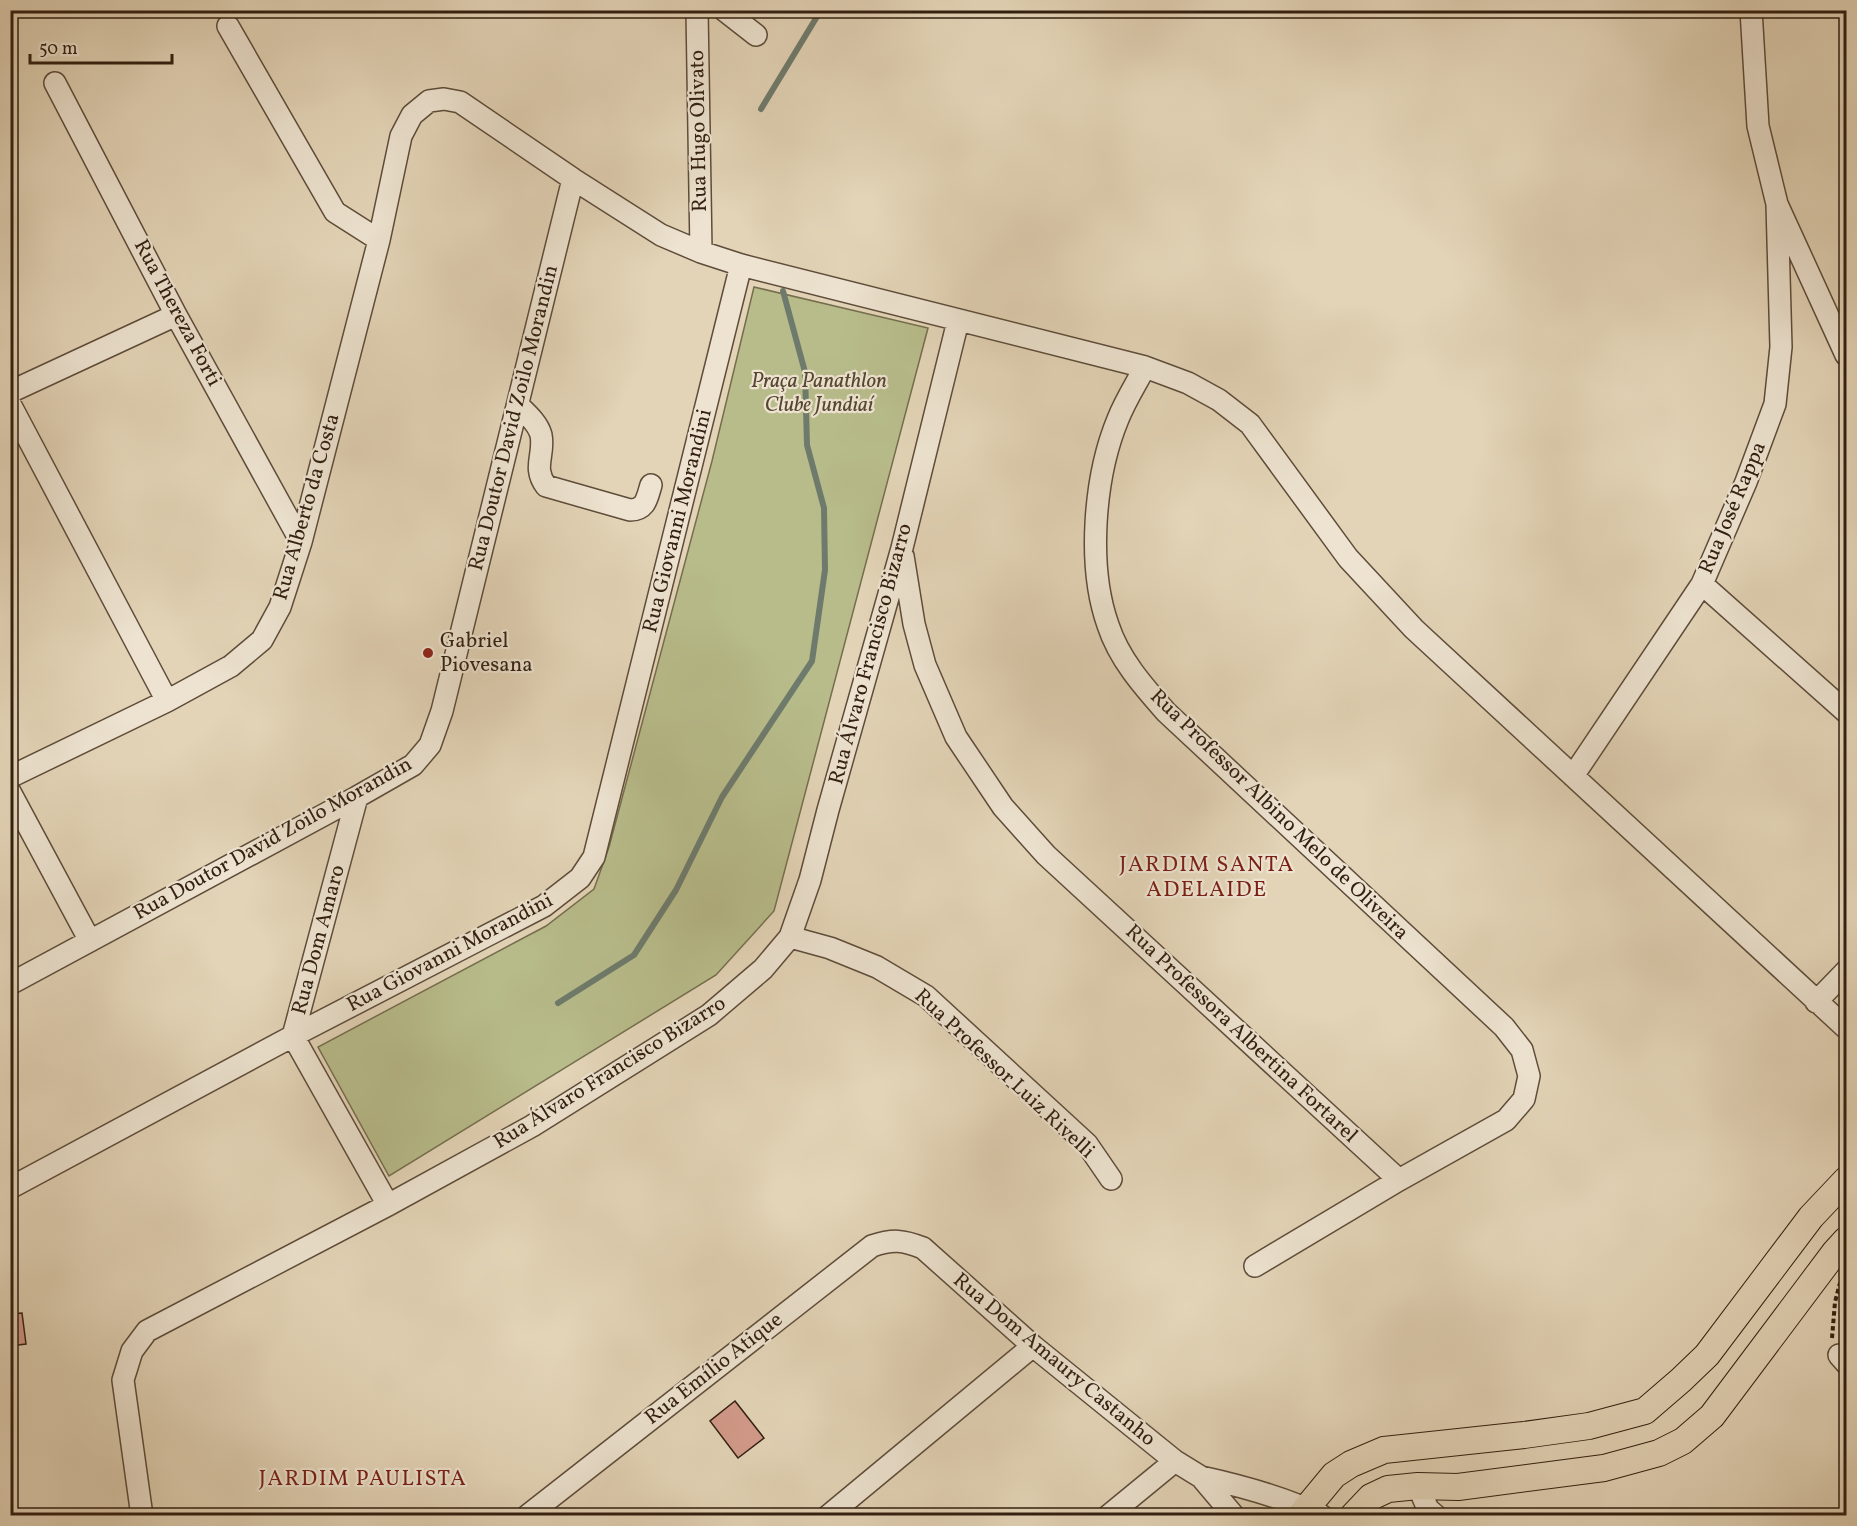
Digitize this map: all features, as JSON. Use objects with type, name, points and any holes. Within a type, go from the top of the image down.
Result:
[{"type":"main road","points":[[1309,1513],[1334,1475],[1351,1464],[1384,1450],[1578,1428],[1645,1411],[1707,1355],[1811,1217],[1846,1180]]},
{"type":"main road","points":[[1353,1515],[1371,1497],[1388,1489],[1418,1486],[1458,1487],[1604,1468],[1659,1453],[1683,1441],[1712,1416],[1846,1240]]},
{"type":"street","name":"Rua Hugo Olivato","points":[[698,10],[701,252]]},
{"type":"street","points":[[724,10],[756,35]]},
{"type":"street","points":[[1751,10],[1758,126],[1777,204],[1846,355]]},
{"type":"street","points":[[228,26],[335,212],[379,240]]},
{"type":"street","name":"Rua Thereza Forti","points":[[56,83],[176,315],[301,542]]},
{"type":"street","name":"Rua Alberto da Costa","points":[[10,777],[167,701],[231,666],[262,640],[280,607],[301,542],[379,240],[401,136],[412,115],[429,101],[444,99],[460,102],[573,179]]},
{"type":"street","points":[[573,179],[661,235],[701,252],[741,265],[1145,367],[1188,383],[1219,400],[1250,424],[1356,566],[1414,629],[1846,1028]]},
{"type":"street","name":"Rua Doutor David Zoilo Morandin","points":[[10,984],[357,797],[413,765],[430,745],[442,711],[573,179]]},
{"type":"street","name":"Rua José Rappa","points":[[1573,776],[1702,584],[1746,482],[1775,404],[1781,347],[1777,204]]},
{"type":"street","name":"Rua Giovanni Morandini","points":[[10,1188],[293,1036],[544,906],[580,878],[594,857],[741,265]]},
{"type":"street","points":[[10,392],[176,315]]},
{"type":"street","name":"Rua Álvaro Francisco Bizarro","points":[[142,1515],[123,1380],[132,1351],[147,1331],[388,1205],[532,1126],[709,1015],[763,969],[790,937],[810,880],[902,548],[958,321]]},
{"type":"street","name":"Rua Professor Albino Melo de Oliveira","points":[[1145,367],[1118,420],[1103,471],[1095,524],[1097,578],[1108,626],[1131,670],[1166,712],[1504,1027],[1522,1050],[1529,1076],[1524,1099],[1506,1120],[1399,1180],[1256,1266]]},
{"type":"street","points":[[10,404],[167,701]]},
{"type":"street","points":[[518,405],[536,424],[541,435],[538,471],[546,486],[637,510],[646,503],[651,485]]},
{"type":"street","name":"Rua Professora Albertina Fortarel","points":[[902,548],[914,624],[925,665],[956,737],[1003,807],[1046,855],[1399,1180]]},
{"type":"street","points":[[1702,584],[1846,712]]},
{"type":"street","points":[[10,792],[90,941]]},
{"type":"street","name":"Rua Dom Amaro","points":[[357,797],[293,1036],[388,1205]]},
{"type":"street","name":"Rua Professor Luiz Rivelli","points":[[790,937],[830,948],[877,967],[926,996],[1087,1144],[1111,1179]]},
{"type":"street","points":[[1816,1002],[1846,971]]},
{"type":"street","name":"Rua Emílio Atique","points":[[527,1515],[872,1246],[888,1240],[908,1242]]},
{"type":"street","name":"Rua Dom Amaury Castanho","points":[[908,1242],[923,1248],[1033,1346],[1175,1461],[1201,1477],[1234,1515]]},
{"type":"street","points":[[828,1515],[1033,1346]]},
{"type":"street","points":[[1108,1515],[1175,1461]]},
{"type":"street","name":"Rua Dom Amaury Castanho","points":[[1201,1477],[1234,1484],[1309,1513]]},
{"type":"street","points":[[1418,1486],[1428,1509],[1436,1515]]},
{"type":"path","points":[[1835,1302],[1832,1341],[1843,1359]]},
{"type":"green space","name":"Praça Panathlon Clube Jundiaí","points":[[754,287],[928,328],[774,911],[716,975],[389,1176],[318,1047],[546,926],[594,889],[609,847],[712,461]]},
{"type":"building","points":[[22,1313],[26,1344],[10,1346],[10,1314]]},
{"type":"building","points":[[735,1401],[764,1438],[738,1458],[710,1421]]},
{"type":"building","points":[[228,1510],[228,1516],[192,1516]]},
{"type":"waterway","points":[[761,109],[821,10]]},
{"type":"waterway","points":[[558,1003],[634,955],[676,890],[722,797],[812,661],[825,570],[824,508],[807,445],[805,372],[783,291]]},
{"type":"place","name":"Gabriel Piovesana","points":[[428,653]]},
{"type":"district","name":"JARDIM SANTA ADELAIDE","points":[[1207,878]]},
{"type":"district","name":"JARDIM PAULISTA","points":[[363,1479]]}]
